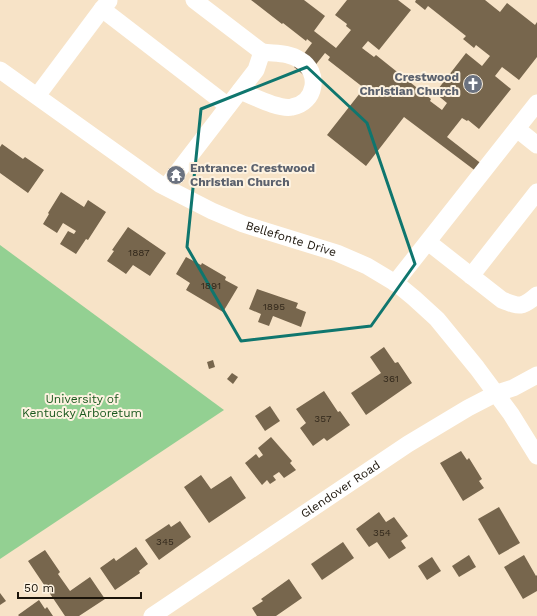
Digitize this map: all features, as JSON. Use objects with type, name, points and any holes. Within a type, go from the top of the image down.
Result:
[{"type":"street","points":[[194,0],[262,52],[283,53],[305,63],[311,70],[313,77],[312,92],[305,103],[291,108],[277,106],[240,91]]},
{"type":"street","points":[[37,96],[106,4],[228,106]]},
{"type":"street","points":[[166,187],[256,70],[262,52]]},
{"type":"street","name":"Bellefonte Drive","points":[[0,70],[166,187],[212,211],[243,224],[337,253],[367,266],[395,283],[437,319],[497,393],[519,425],[537,456]]},
{"type":"street","points":[[395,283],[537,103]]},
{"type":"street","points":[[517,129],[537,145]]},
{"type":"street","points":[[471,276],[537,192]]},
{"type":"street","points":[[428,242],[502,300],[515,305],[527,304],[537,295]]},
{"type":"street","name":"Glendover Road","points":[[152,616],[408,444],[468,408],[497,393],[513,388],[537,375]]},
{"type":"highlighted area","points":[[307,67],[367,123],[415,264],[371,326],[241,341],[187,247],[201,109]]},
{"type":"green space","name":"University of Kentucky Arboretum","points":[[0,245],[224,410],[0,559]]},
{"type":"building","name":"Crestwood Christian Church","points":[[251,0],[304,0],[325,16],[314,31],[336,48],[351,30],[346,26],[347,24],[335,15],[347,0],[398,0],[411,10],[379,50],[368,41],[362,48],[374,57],[376,55],[431,99],[430,101],[442,110],[447,103],[435,93],[466,53],[482,66],[490,56],[476,45],[474,48],[463,39],[466,36],[428,6],[425,10],[415,2],[416,0],[485,0],[500,12],[507,3],[535,25],[537,22],[537,57],[519,80],[502,67],[495,76],[511,89],[479,129],[468,120],[467,121],[462,118],[447,137],[483,165],[477,172],[404,117],[366,166],[327,135],[364,88],[328,60],[330,57],[325,53],[306,77],[294,67],[312,43],[307,39],[306,41]]},
{"type":"building","points":[[2,144],[23,159],[25,157],[44,170],[28,193],[0,173],[0,147]]},
{"type":"building","points":[[61,192],[84,207],[88,200],[106,212],[88,240],[86,239],[76,254],[60,244],[68,231],[74,234],[76,231],[63,223],[57,233],[43,224]]},
{"type":"building","points":[[128,227],[166,253],[150,276],[133,265],[126,274],[107,261],[114,251],[112,250]]},
{"type":"building","points":[[186,257],[201,265],[202,263],[226,277],[225,280],[238,287],[223,312],[186,290],[190,283],[176,274]]},
{"type":"building","points":[[257,289],[298,303],[296,308],[306,312],[301,327],[273,316],[269,326],[258,322],[261,314],[249,309]]},
{"type":"building","points":[[384,347],[395,363],[398,362],[412,383],[366,415],[351,393],[381,373],[370,357]]},
{"type":"building","points":[[213,360],[215,367],[209,369],[207,362]]},
{"type":"building","points":[[232,373],[238,377],[233,384],[227,379]]},
{"type":"building","points":[[324,391],[338,412],[340,411],[350,425],[327,441],[324,438],[313,446],[300,428],[306,423],[296,409]]},
{"type":"building","points":[[270,406],[280,421],[265,431],[255,416]]},
{"type":"building","points":[[271,437],[292,461],[290,463],[296,470],[284,478],[279,472],[273,476],[276,480],[270,484],[267,480],[262,485],[245,463],[256,454],[259,458],[263,455],[258,448]]},
{"type":"building","points":[[461,451],[467,460],[469,458],[482,479],[479,481],[484,488],[463,501],[440,463]]},
{"type":"building","points":[[201,475],[211,489],[231,476],[246,498],[209,523],[184,487]]},
{"type":"building","points":[[499,507],[520,543],[499,555],[478,519]]},
{"type":"building","points":[[379,512],[386,522],[394,517],[408,536],[401,541],[406,548],[389,559],[377,542],[369,547],[356,529]]},
{"type":"building","points":[[180,521],[191,537],[159,560],[145,540],[169,524],[171,527]]},
{"type":"building","points":[[343,542],[354,558],[322,580],[311,564]]},
{"type":"building","points":[[136,547],[148,564],[139,571],[140,573],[115,590],[100,568],[114,558],[116,561]]},
{"type":"building","points":[[45,550],[60,572],[58,574],[70,591],[90,577],[105,599],[79,616],[65,616],[28,561]]},
{"type":"building","points":[[469,555],[476,567],[459,577],[452,566]]},
{"type":"building","points":[[524,555],[536,576],[537,575],[537,591],[523,599],[504,567]]},
{"type":"building","points":[[432,557],[441,571],[427,580],[418,566]]},
{"type":"building","points":[[289,579],[302,598],[276,616],[257,616],[252,608],[263,601],[261,599]]},
{"type":"building","points":[[0,593],[6,601],[0,605]]},
{"type":"building","points":[[39,600],[45,609],[47,607],[53,616],[18,615]]},
{"type":"place","name":"Crestwood Christian Church","points":[[473,84]]},
{"type":"place","name":"Entrance: Crestwood Christian Church","points":[[176,175]]}]
